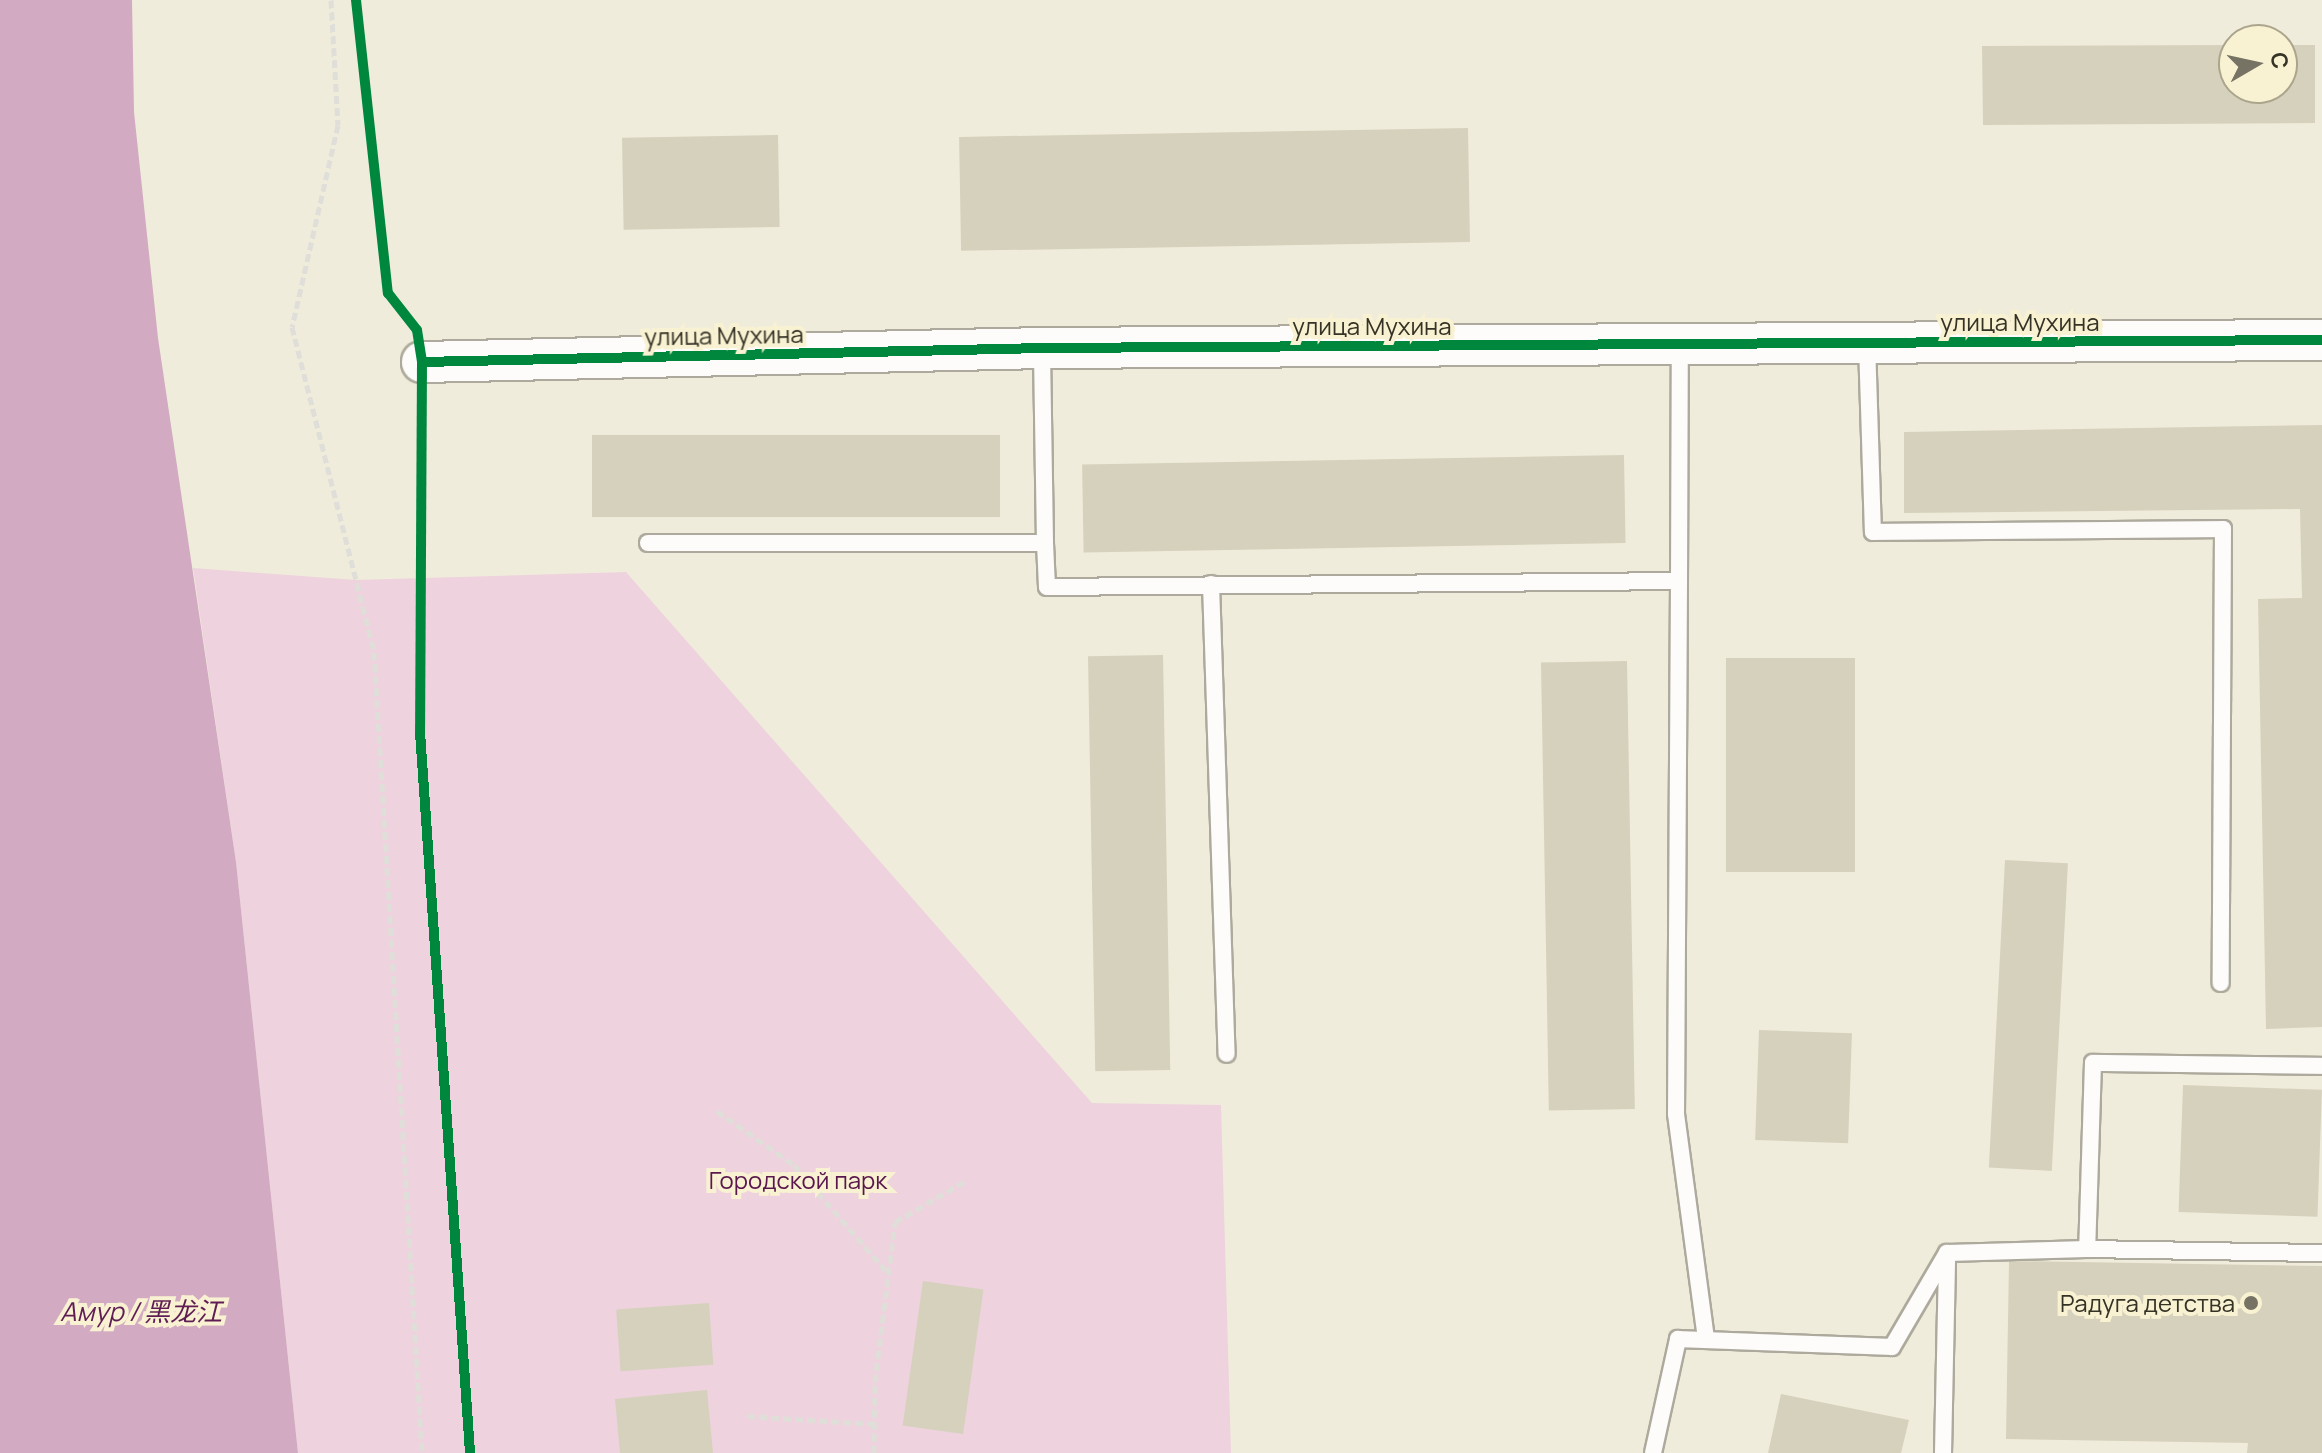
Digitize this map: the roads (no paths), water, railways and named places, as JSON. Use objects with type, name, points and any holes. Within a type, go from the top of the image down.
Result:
[{"type":"street","name":"улица Мухина","points":[[422,362],[1042,348],[2322,340]]},
{"type":"lane","points":[[1867,343],[1873,532],[2223,529],[2221,983]]},
{"type":"lane","points":[[1680,344],[1676,1114],[1706,1340]]},
{"type":"lane","points":[[1042,348],[1047,587],[1679,581]]},
{"type":"lane","points":[[648,543],[1045,543]]},
{"type":"lane","points":[[1211,584],[1227,1054]]},
{"type":"lane","points":[[2087,1249],[2093,1063],[2322,1066]]},
{"type":"lane","points":[[1947,1253],[2087,1249],[2322,1253]]},
{"type":"lane","points":[[1653,1453],[1678,1339],[1892,1347],[1947,1253]]},
{"type":"lane","points":[[1943,1453],[1947,1253]]},
{"type":"water","name":"Амур / 黑龙江","points":[[0,0],[132,0],[134,112],[158,338],[236,862],[298,1453],[0,1453]]},
{"type":"place","name":"Радуга детства","points":[[2251,1303]]},
{"type":"park label","name":"Городской парк","points":[[798,1180]]}]
